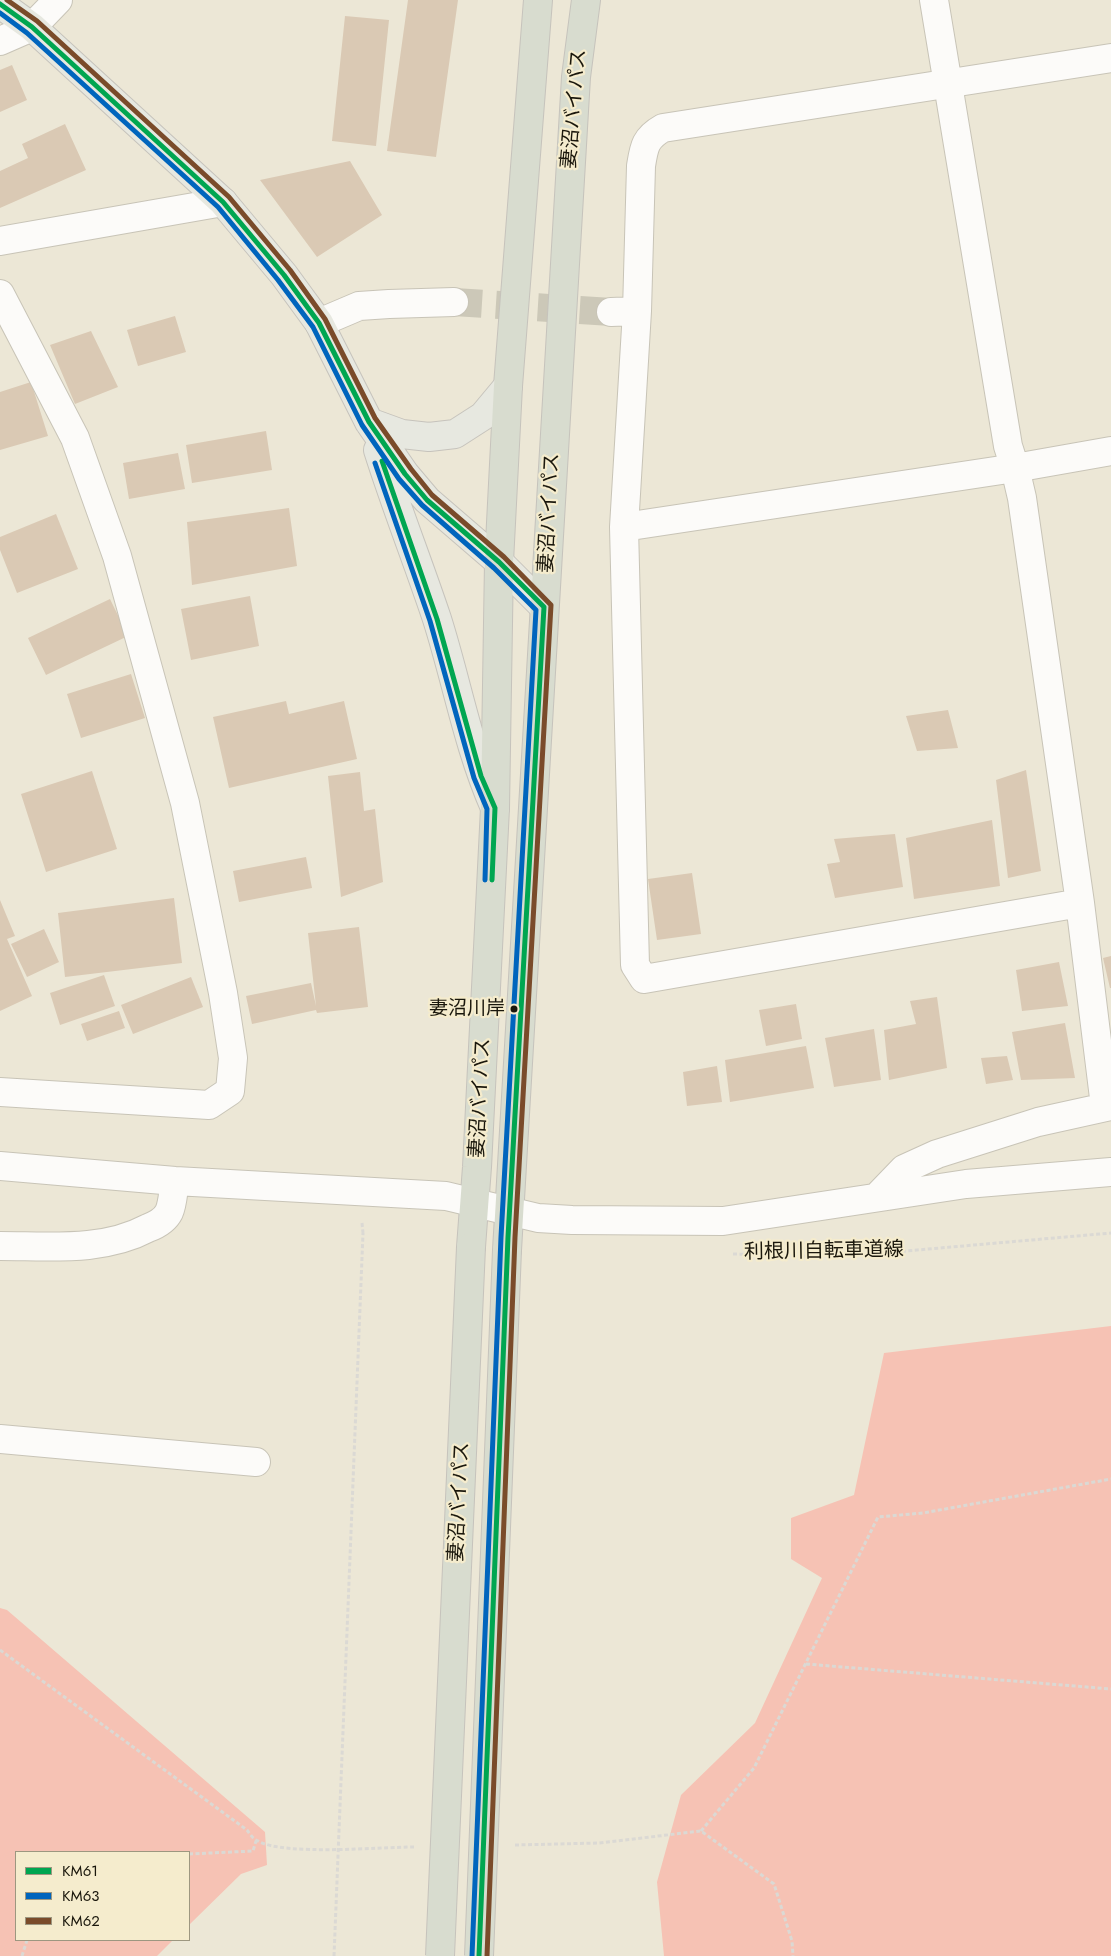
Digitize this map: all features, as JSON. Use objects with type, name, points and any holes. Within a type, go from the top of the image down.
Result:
[{"type":"highway","name":"妻沼バイパス","points":[[440,1956],[471,1247],[495,808],[499,562],[508,386],[538,0]]},
{"type":"highway","name":"妻沼バイパス","points":[[479,1956],[510,1212],[576,77],[586,0]]},
{"type":"main road","points":[[0,4],[32,27],[223,202],[284,274],[319,323],[370,422],[405,474],[427,500],[499,562],[544,607]]},
{"type":"main road","points":[[370,422],[402,434],[430,437],[455,434],[483,416],[508,386]]},
{"type":"main road","points":[[370,422],[388,483],[437,619],[478,768],[495,808]]},
{"type":"street","points":[[0,42],[32,27],[58,0]]},
{"type":"street","points":[[877,1198],[904,1169],[937,1154],[1038,1122],[1108,1106],[1022,498],[1008,446],[934,0]]},
{"type":"street","points":[[1080,902],[644,979],[635,965],[624,527],[624,312],[644,146],[653,134],[663,128],[1111,58]]},
{"type":"street","points":[[0,242],[223,202]]},
{"type":"street","points":[[0,294],[75,438],[117,556],[185,803],[223,993],[233,1058],[230,1091],[209,1105],[0,1092]]},
{"type":"street","points":[[319,323],[359,306],[454,302]]},
{"type":"street","points":[[624,527],[1015,468],[1111,451]]},
{"type":"street","points":[[0,1166],[175,1181],[446,1196],[538,1218],[723,1221],[966,1184],[1111,1172]]},
{"type":"street","points":[[0,1246],[92,1245],[115,1242],[136,1235],[160,1222],[169,1212],[175,1181]]},
{"type":"street","points":[[0,1439],[256,1462]]},
{"type":"path","points":[[334,1956],[362,1223]]},
{"type":"path","name":"利根川自転車道線","points":[[727,1254],[806,1256],[883,1253],[1111,1232]]},
{"type":"path","points":[[793,1956],[792,1941],[774,1884],[701,1831],[754,1768],[878,1517],[923,1513],[1111,1480]]},
{"type":"path","points":[[0,1650],[247,1830],[256,1840],[253,1851],[190,1854]]},
{"type":"path","points":[[806,1664],[1111,1688]]},
{"type":"path","points":[[22,1956],[27,1941]]},
{"type":"shaded area","points":[[1111,1326],[1111,1956],[664,1956],[657,1882],[681,1795],[755,1723],[822,1578],[791,1559],[791,1518],[854,1495],[884,1353]]},
{"type":"shaded area","points":[[0,1608],[7,1610],[265,1832],[267,1865],[241,1874],[190,1924],[190,1851],[15,1851],[15,1941],[172,1941],[157,1956],[0,1956]]},
{"type":"building","points":[[408,0],[458,0],[436,157],[387,151]]},
{"type":"building","points":[[345,16],[389,20],[376,146],[332,141]]},
{"type":"building","points":[[12,65],[27,100],[0,112],[0,70]]},
{"type":"building","points":[[65,124],[86,170],[0,208],[0,171],[28,158],[22,144]]},
{"type":"building","points":[[350,161],[382,215],[317,257],[260,180]]},
{"type":"building","points":[[175,316],[186,352],[138,366],[127,330]]},
{"type":"building","points":[[91,331],[118,387],[75,404],[50,345]]},
{"type":"building","points":[[31,382],[48,436],[0,450],[0,392]]},
{"type":"building","points":[[266,431],[272,470],[192,483],[186,445]]},
{"type":"building","points":[[178,453],[185,489],[129,499],[123,463]]},
{"type":"building","points":[[289,508],[297,566],[192,585],[187,522]]},
{"type":"building","points":[[56,514],[78,569],[17,593],[0,550],[0,537]]},
{"type":"building","points":[[250,596],[259,646],[191,660],[181,609]]},
{"type":"building","points":[[110,599],[128,636],[46,675],[28,638]]},
{"type":"building","points":[[131,674],[145,718],[81,738],[67,694]]},
{"type":"building","points":[[286,701],[289,714],[344,701],[357,759],[229,788],[213,717]]},
{"type":"building","points":[[948,710],[958,748],[917,751],[906,716]]},
{"type":"building","points":[[1026,770],[1041,871],[1008,878],[996,780]]},
{"type":"building","points":[[92,771],[117,849],[46,872],[21,794]]},
{"type":"building","points":[[360,772],[364,811],[375,809],[383,882],[341,897],[328,776]]},
{"type":"building","points":[[992,820],[1000,886],[914,899],[906,838]]},
{"type":"building","points":[[895,834],[903,887],[835,898],[827,864],[840,862],[834,839]]},
{"type":"building","points":[[306,857],[312,888],[239,902],[233,871]]},
{"type":"building","points":[[692,873],[701,934],[657,940],[648,879]]},
{"type":"building","points":[[174,898],[182,963],[65,977],[58,913]]},
{"type":"building","points":[[0,900],[15,936],[7,939],[32,996],[0,1011]]},
{"type":"building","points":[[359,927],[368,1007],[317,1013],[316,1010],[252,1024],[246,996],[311,983],[316,1006],[308,933]]},
{"type":"building","points":[[44,929],[59,962],[27,977],[11,944]]},
{"type":"building","points":[[1111,956],[1111,988],[1110,988],[1103,958]]},
{"type":"building","points":[[1059,962],[1068,1006],[1022,1011],[1016,970]]},
{"type":"building","points":[[104,975],[115,1006],[60,1025],[50,993]]},
{"type":"building","points":[[191,977],[203,1007],[133,1034],[121,1005]]},
{"type":"building","points":[[937,997],[947,1068],[889,1080],[884,1030],[916,1024],[910,1001]]},
{"type":"building","points":[[796,1004],[802,1039],[766,1046],[759,1010]]},
{"type":"building","points":[[119,1011],[125,1028],[87,1041],[81,1024]]},
{"type":"building","points":[[1065,1023],[1075,1078],[1021,1080],[1012,1032]]},
{"type":"building","points":[[874,1029],[881,1080],[834,1087],[825,1038]]},
{"type":"building","points":[[806,1046],[814,1088],[730,1102],[725,1060]]},
{"type":"building","points":[[1007,1056],[1013,1080],[986,1084],[981,1058]]},
{"type":"building","points":[[717,1066],[722,1102],[687,1106],[683,1072]]},
{"type":"tunnel","points":[[454,302],[611,312]]},
{"type":"transit line","name":"KM62","points":[[7,0],[37,21],[229,197],[290,270],[325,319],[375,418],[411,469],[432,495],[504,557],[551,605],[515,1237],[487,1956]]},
{"type":"transit line","name":"KM61","points":[[0,4],[32,27],[223,202],[284,275],[319,323],[369,422],[405,474],[427,500],[499,562],[544,607],[508,1237],[479,1956]]},
{"type":"transit line","name":"KM63","points":[[0,13],[27,33],[218,207],[278,280],[313,327],[362,425],[399,479],[422,505],[494,568],[536,610],[501,1237],[472,1956]]},
{"type":"transit line","name":"KM61","points":[[382,461],[437,619],[481,776],[495,808],[492,880]]},
{"type":"transit line","name":"KM63","points":[[375,463],[430,621],[474,778],[487,809],[485,880]]},
{"type":"place","name":"妻沼川岸","points":[[514,1009]]}]
